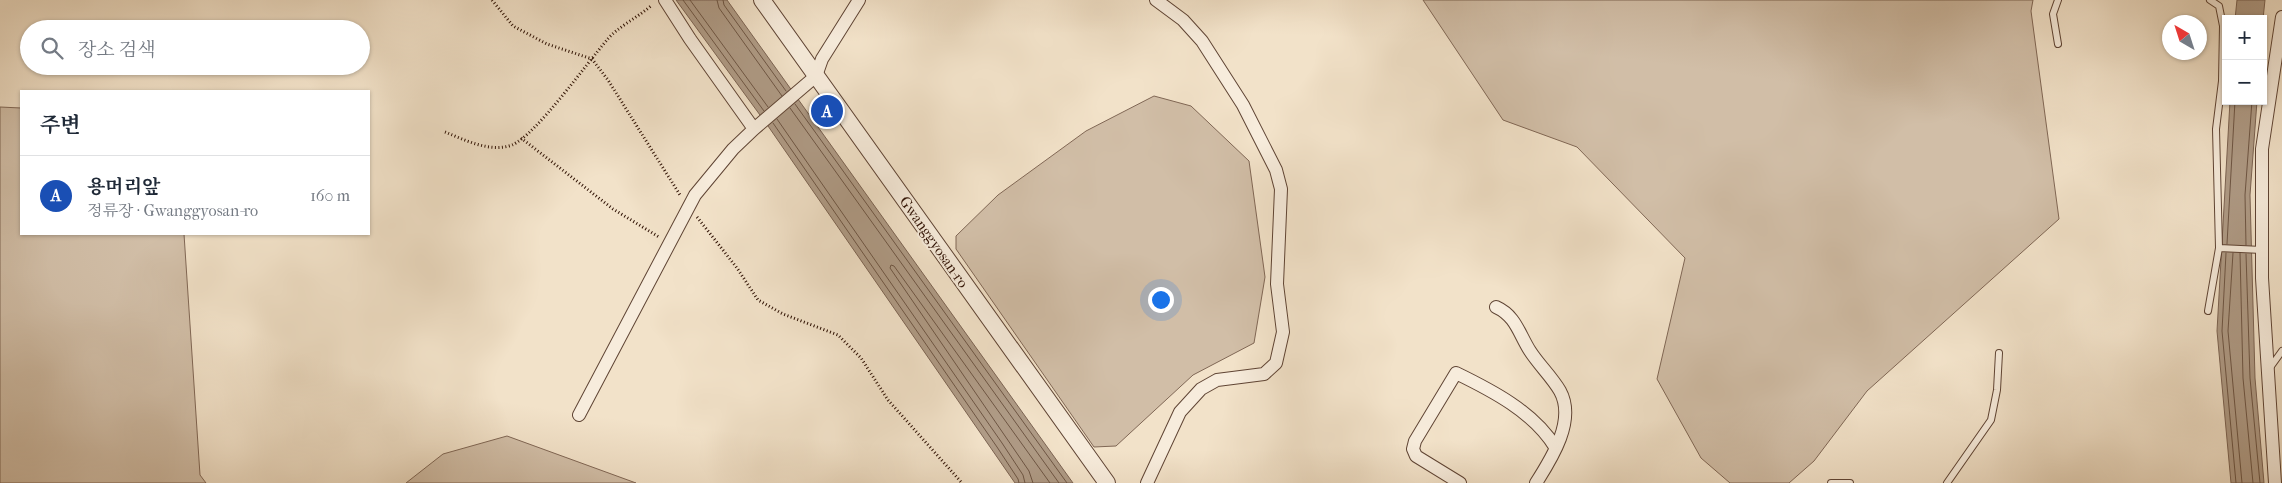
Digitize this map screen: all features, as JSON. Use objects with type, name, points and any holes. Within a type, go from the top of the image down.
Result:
[{"type":"street","points":[[665,0],[690,39],[757,127]]},
{"type":"street","name":"Gwanggyosan-ro","points":[[762,0],[809,81],[1106,483]]},
{"type":"street","points":[[579,415],[671,244],[695,195],[727,157],[757,127],[809,81],[860,0]]},
{"type":"street","points":[[1147,483],[1160,450],[1180,412],[1201,389],[1217,380],[1264,374],[1276,363],[1283,332],[1277,284],[1281,189],[1276,170],[1243,105],[1202,41],[1183,20],[1156,0]]},
{"type":"street","points":[[2275,483],[2267,372],[2262,250],[2262,149],[2282,17]]},
{"type":"street","points":[[1496,308],[1515,321],[1530,351],[1560,392],[1567,412],[1549,462],[1536,483]]},
{"type":"street","points":[[1460,483],[1416,456],[1413,449],[1415,441],[1456,373],[1494,391],[1548,436],[1555,447]]},
{"type":"lane","points":[[2058,0],[2053,14],[2058,44]]},
{"type":"lane","points":[[2208,310],[2219,248],[2216,129],[2222,80],[2223,26],[2219,6],[2210,0]]},
{"type":"lane","points":[[2219,248],[2262,250]]},
{"type":"lane","points":[[2267,372],[2282,351]]},
{"type":"lane","points":[[1947,483],[1991,420],[1997,390],[1999,353]]},
{"type":"lane","points":[[1831,483],[1850,483]]},
{"type":"path","points":[[492,0],[513,26],[547,44],[592,60],[608,80],[689,208],[736,268],[758,300],[783,314],[838,335],[861,358],[888,400],[962,483]]},
{"type":"path","points":[[445,132],[473,143],[498,148],[513,144],[535,127],[592,60],[608,38],[637,18],[658,0]]},
{"type":"path","points":[[520,138],[613,209],[671,244]]},
{"type":"shaded area","points":[[1423,0],[2033,0],[2031,11],[2059,219],[1867,391],[1814,461],[1789,483],[1730,483],[1701,458],[1657,379],[1685,258],[1577,147],[1503,120]]},
{"type":"shaded area","points":[[1154,96],[1191,106],[1249,161],[1265,277],[1254,343],[1193,375],[1116,446],[1094,447],[956,249],[956,236],[998,195],[1086,131]]},
{"type":"shaded area","points":[[0,107],[20,108],[20,235],[184,235],[200,475],[206,483],[0,483]]},
{"type":"shaded area","points":[[507,436],[636,483],[406,483],[443,454]]},
{"type":"water","points":[[676,0],[727,0],[1073,483],[1015,483],[768,126]]},
{"type":"water","points":[[2237,0],[2265,0],[2263,15],[2235,15]]},
{"type":"water","points":[[2230,105],[2257,105],[2250,195],[2255,378],[2264,483],[2231,483],[2217,331]]},
{"type":"place","name":"용머리앞","points":[[827,111]]}]
